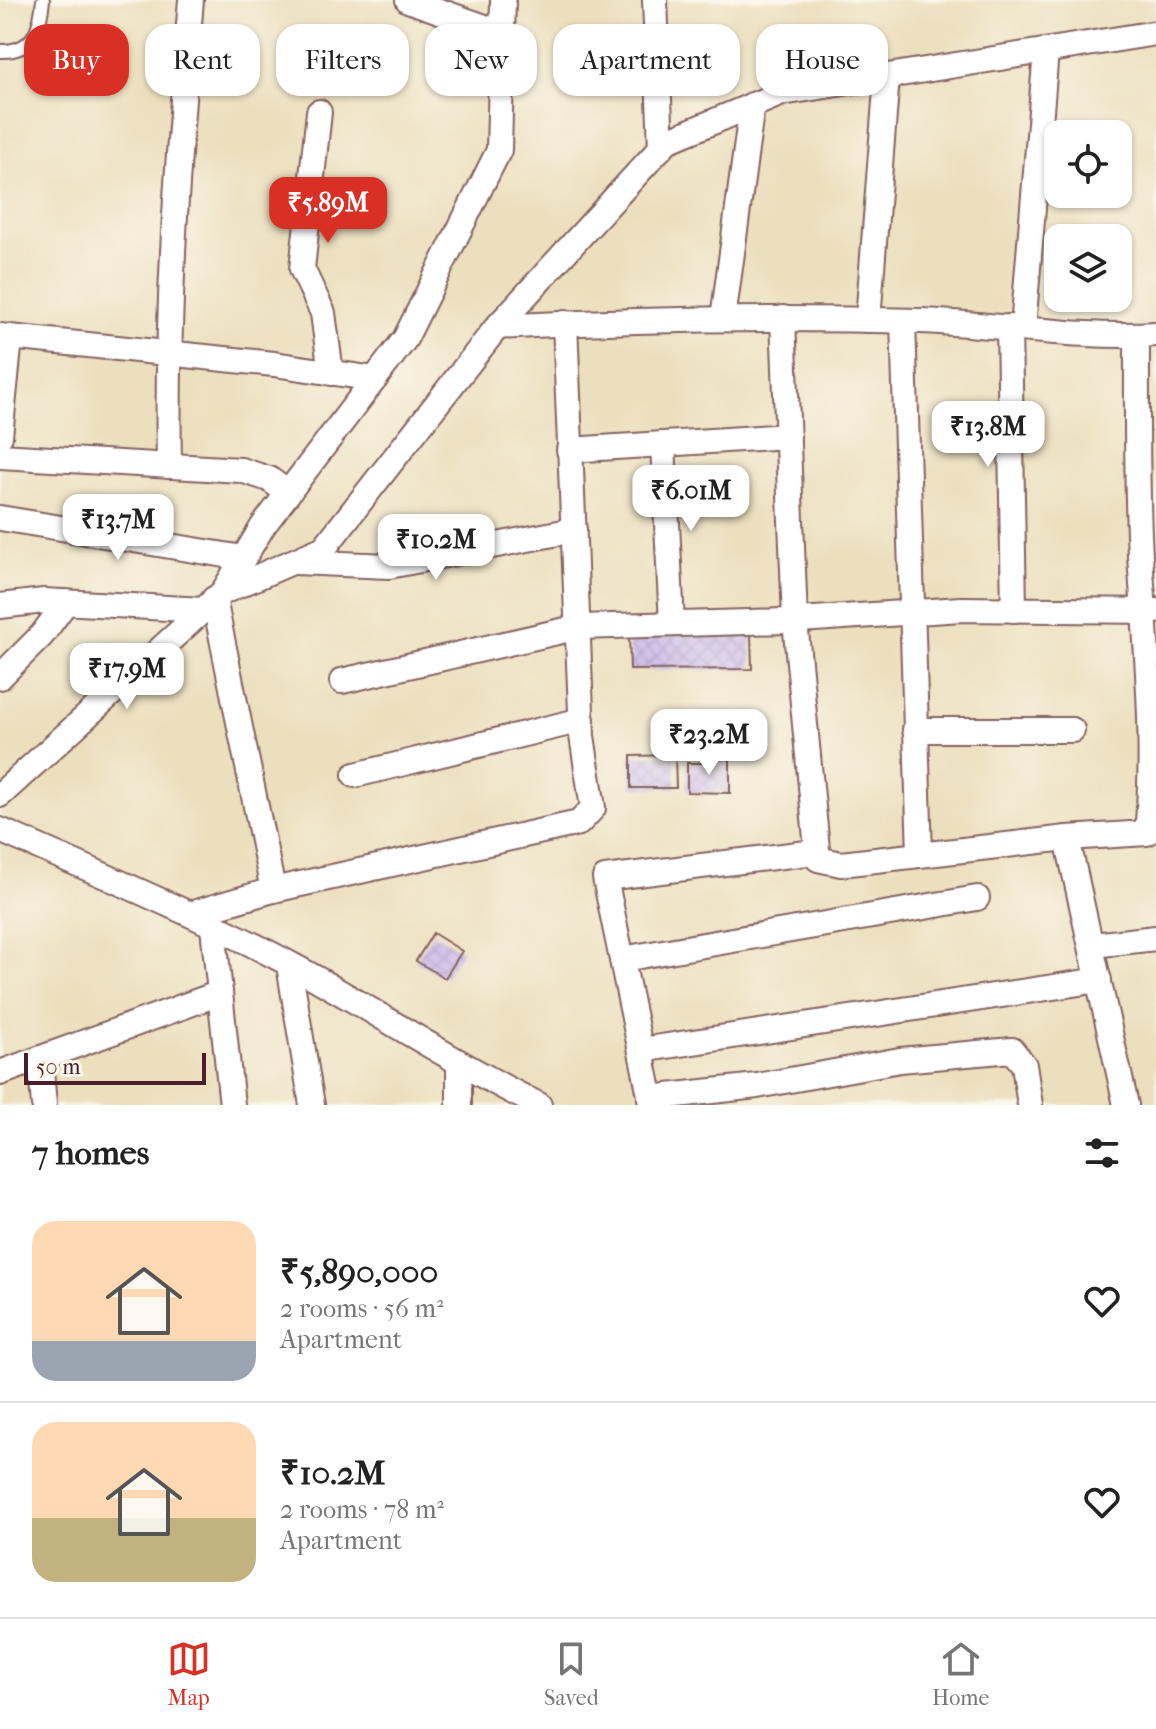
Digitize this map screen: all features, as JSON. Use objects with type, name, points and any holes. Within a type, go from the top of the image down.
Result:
[{"type":"street","points":[[169,466],[167,355],[173,225],[191,0]]},
{"type":"street","points":[[408,0],[476,24]]},
{"type":"street","points":[[502,24],[503,0]]},
{"type":"street","points":[[655,0],[661,148]]},
{"type":"street","points":[[888,76],[1156,33]]},
{"type":"street","points":[[1014,610],[1016,328],[1046,51]]},
{"type":"street","points":[[0,795],[213,600],[288,493],[405,339],[499,150],[500,96]]},
{"type":"street","points":[[0,606],[213,600],[324,548],[497,327],[667,141],[774,96]]},
{"type":"street","points":[[868,320],[885,96]]},
{"type":"street","points":[[723,319],[752,105]]},
{"type":"street","points":[[319,112],[302,269],[323,313],[331,373]]},
{"type":"street","points":[[497,327],[783,318],[903,321],[1146,335],[1156,797],[1147,833],[1067,838],[841,864],[824,862],[815,852],[795,621],[783,318]]},
{"type":"street","points":[[903,321],[920,855]]},
{"type":"street","points":[[190,914],[273,890],[579,823],[593,808],[582,720],[565,323]]},
{"type":"street","points":[[0,436],[5,337],[375,379]]},
{"type":"street","points":[[569,450],[788,436]]},
{"type":"street","points":[[663,444],[672,624]]},
{"type":"street","points":[[0,456],[257,473],[288,493]]},
{"type":"street","points":[[0,518],[243,558]]},
{"type":"street","points":[[293,561],[389,566],[574,530]]},
{"type":"street","points":[[213,600],[273,890]]},
{"type":"street","points":[[0,677],[42,635],[66,602]]},
{"type":"street","points":[[342,681],[579,627],[795,621],[1014,610],[1151,611]]},
{"type":"street","points":[[355,775],[582,720]]},
{"type":"street","points":[[915,730],[1072,730]]},
{"type":"street","points":[[0,830],[190,914],[289,965],[459,1063],[539,1105]]},
{"type":"street","points":[[1067,838],[1126,1105]]},
{"type":"street","points":[[815,852],[605,878],[651,1102],[784,1093],[900,1060],[1012,1050],[1024,1065],[1030,1105]]},
{"type":"street","points":[[622,959],[977,898]]},
{"type":"street","points":[[213,927],[232,1105]]},
{"type":"street","points":[[1093,945],[1156,938]]},
{"type":"street","points":[[289,965],[312,1105]]},
{"type":"street","points":[[641,1050],[1099,980]]},
{"type":"street","points":[[0,1073],[220,993]]},
{"type":"street","points":[[40,1059],[44,1105]]},
{"type":"street","points":[[459,1063],[459,1105]]},
{"type":"lane","points":[[0,51],[13,51],[29,45],[41,26],[43,0]]},
{"type":"building","points":[[751,633],[752,669],[630,670],[629,634]]},
{"type":"building","points":[[736,726],[736,753],[706,753],[706,727]]},
{"type":"building","points":[[675,755],[676,788],[631,788],[631,756]]},
{"type":"building","points":[[712,759],[730,759],[730,793],[687,792],[687,763],[712,763]]},
{"type":"building","points":[[433,933],[462,951],[445,978],[416,961]]}]
